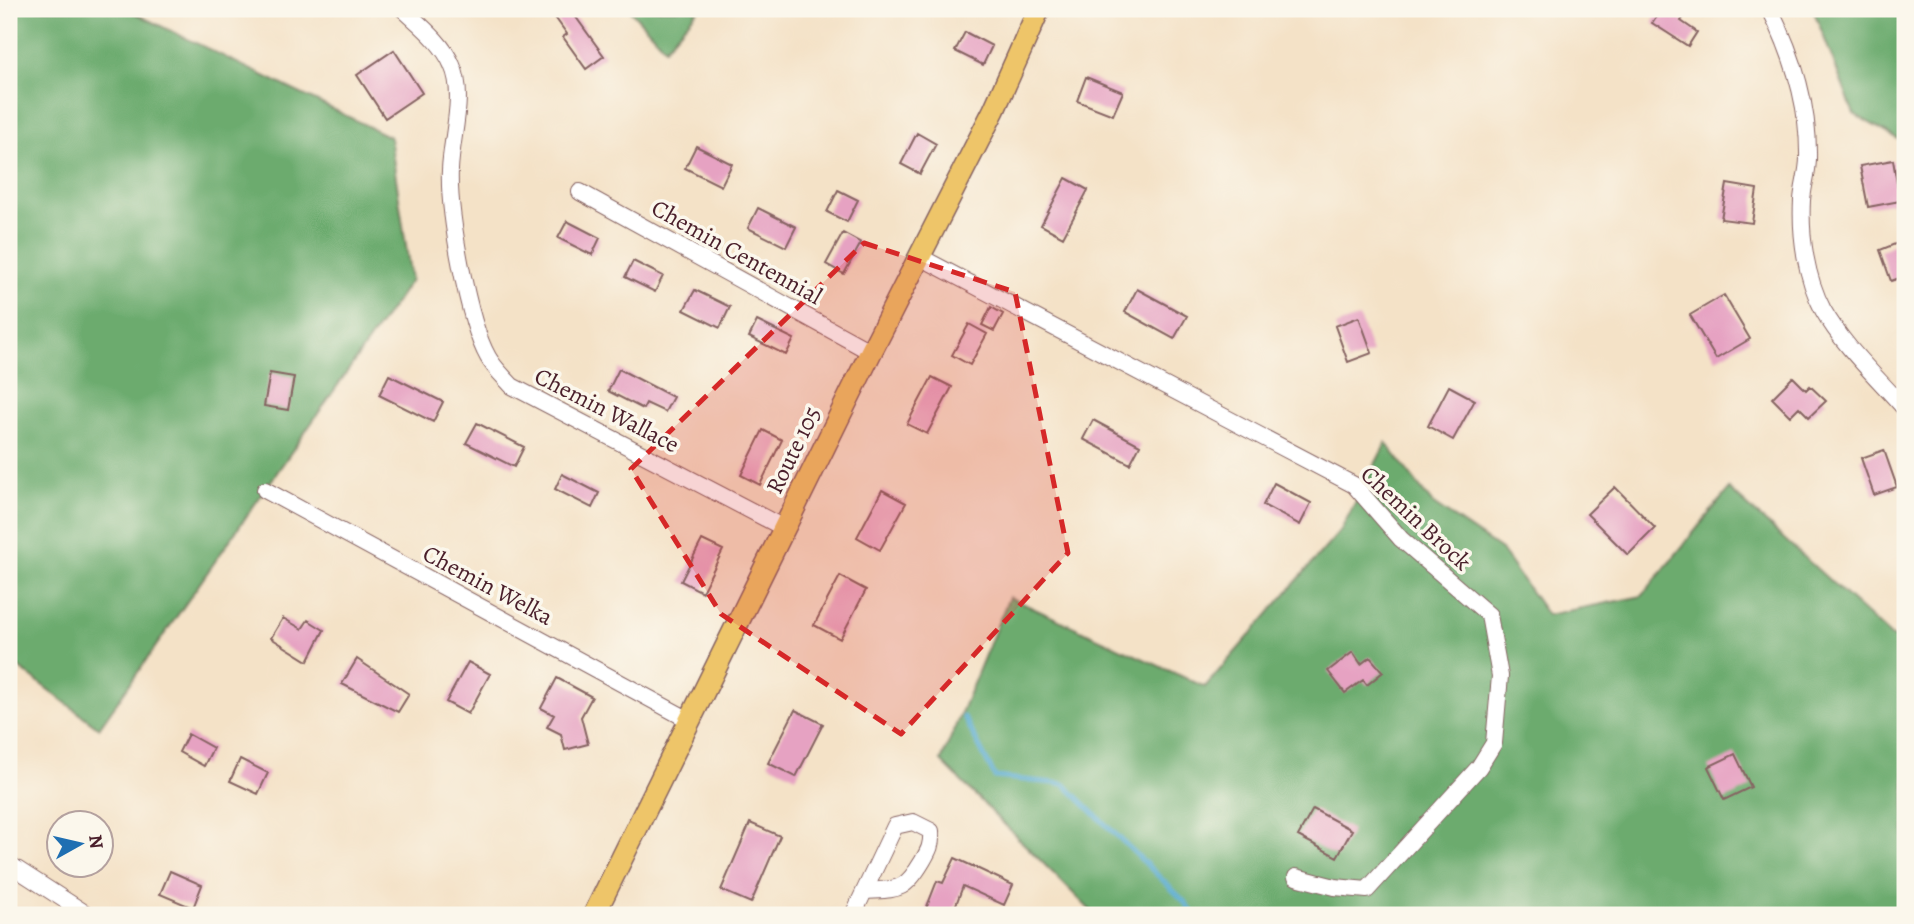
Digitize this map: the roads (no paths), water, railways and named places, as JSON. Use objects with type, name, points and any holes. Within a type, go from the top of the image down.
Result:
[{"type":"main road","name":"Route 105","points":[[594,915],[871,352],[994,110],[1039,9]]},
{"type":"street","name":"Chemin Wallace","points":[[403,9],[430,34],[453,65],[457,95],[449,172],[456,243],[474,316],[488,357],[512,386],[784,528]]},
{"type":"street","points":[[1770,9],[1788,46],[1801,90],[1808,158],[1802,215],[1804,256],[1822,309],[1851,351],[1905,409]]},
{"type":"street","name":"Chemin Centennial","points":[[580,192],[871,352]]},
{"type":"street","name":"Chemin Brock","points":[[920,257],[1354,485],[1401,539],[1489,615],[1500,676],[1494,743],[1479,767],[1367,890],[1335,887],[1296,877]]},
{"type":"street","name":"Chemin Welka","points":[[265,490],[689,720]]},
{"type":"street","points":[[853,915],[895,826],[913,822],[930,831],[932,845],[909,883],[893,889],[865,891]]},
{"type":"street","points":[[9,864],[88,915]]},
{"type":"waterway","points":[[964,717],[995,777],[1064,784],[1183,900],[1194,915]]}]
